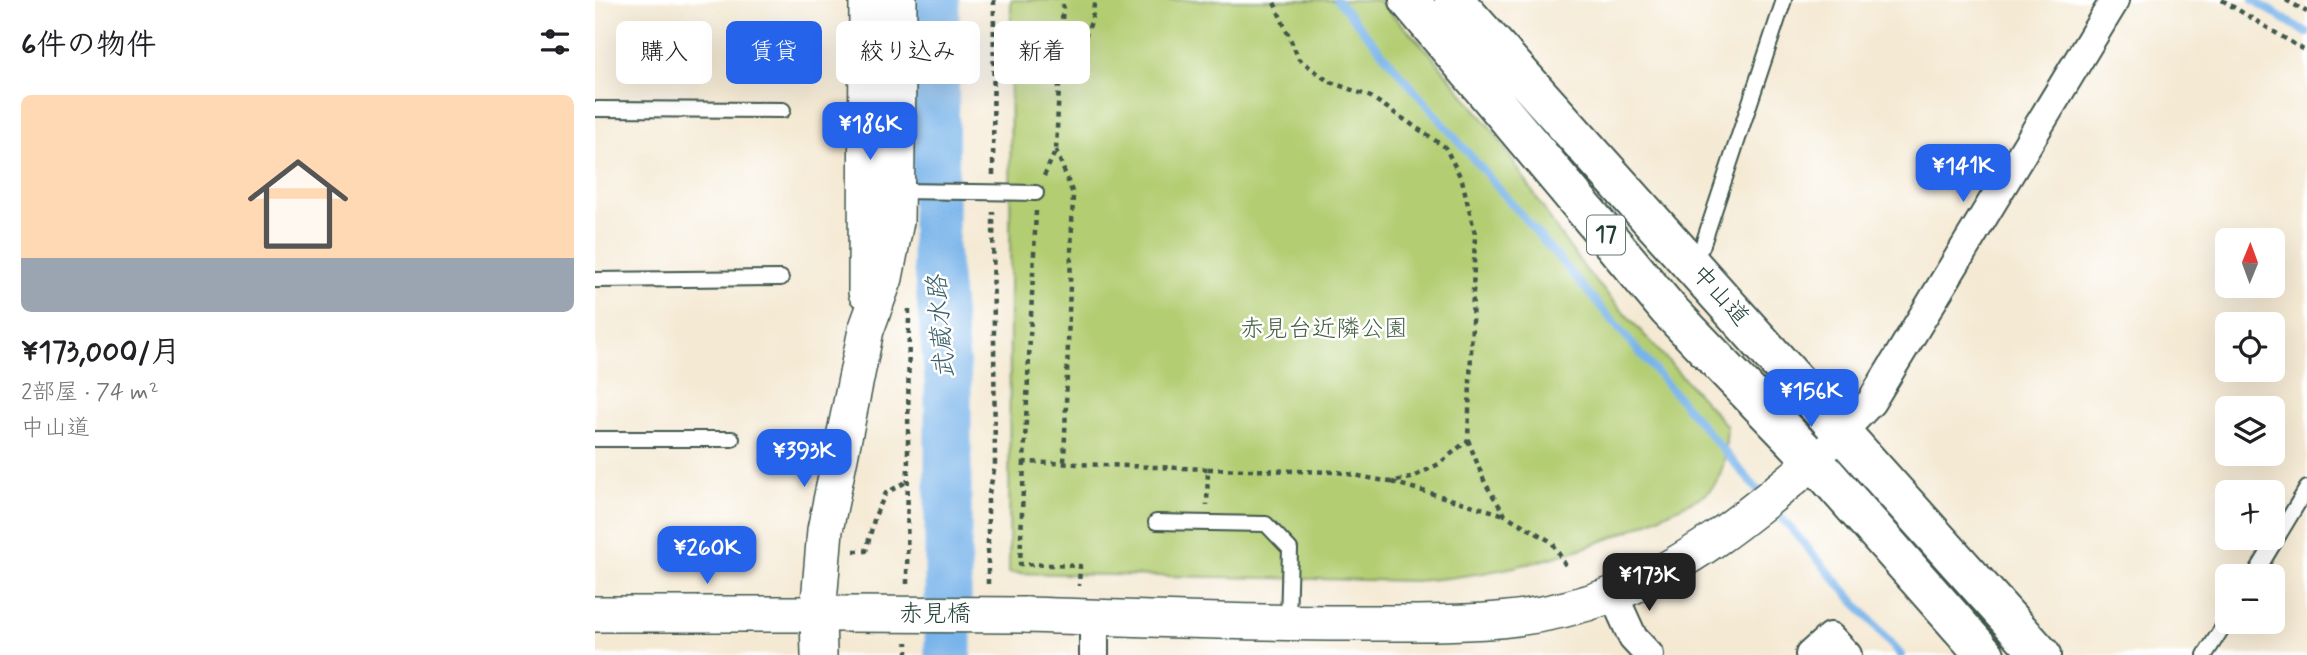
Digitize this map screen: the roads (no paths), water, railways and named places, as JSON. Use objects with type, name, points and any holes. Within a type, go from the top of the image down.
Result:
[{"type":"highway","name":"中山道","points":[[1409,0],[1668,309],[1814,461],[1985,655]]},
{"type":"highway","name":"中山道","points":[[1454,0],[2041,655]]},
{"type":"street","points":[[867,0],[895,191]]},
{"type":"street","points":[[819,655],[832,614],[825,530],[866,330],[885,278],[896,221],[899,0]]},
{"type":"street","points":[[1814,461],[1871,402],[2115,0]]},
{"type":"street","name":"赤見橋","points":[[595,614],[1025,615],[1288,624],[1503,621],[1553,614],[1613,594],[1718,539],[1814,461]]},
{"type":"street","points":[[1613,594],[1633,638],[1649,655]]},
{"type":"street","points":[[1094,617],[1094,655]]},
{"type":"street","points":[[1810,655],[1830,637],[1846,655]]},
{"type":"lane","points":[[1688,260],[1702,247],[1784,0]]},
{"type":"lane","points":[[595,109],[783,110]]},
{"type":"lane","points":[[895,191],[1036,192]]},
{"type":"lane","points":[[595,280],[781,278]]},
{"type":"lane","points":[[595,439],[732,439]]},
{"type":"lane","points":[[2261,564],[2307,488]]},
{"type":"lane","points":[[1156,522],[1266,524],[1290,549],[1288,624]]},
{"type":"lane","points":[[2205,655],[2218,634]]},
{"type":"waterway","name":"武蔵水路","points":[[936,0],[935,248],[948,381],[948,655]]},
{"type":"waterway","points":[[1337,0],[1761,494]]},
{"type":"waterway","points":[[2253,0],[2307,33]]},
{"type":"waterway","points":[[1772,507],[1901,655]]},
{"type":"park label","name":"赤見台近隣公園","points":[[1324,329]]}]
